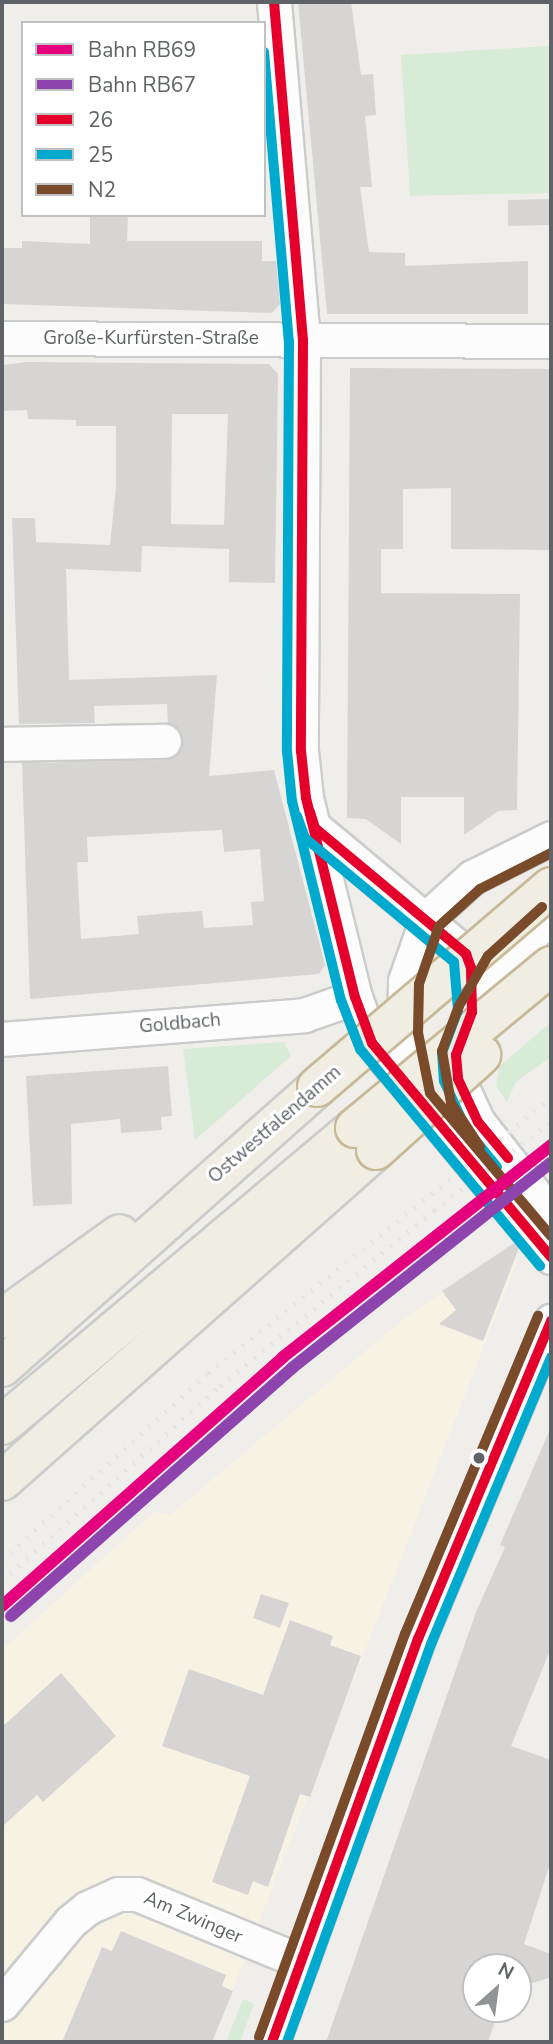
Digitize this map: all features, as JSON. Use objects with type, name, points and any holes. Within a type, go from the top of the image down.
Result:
[{"type":"highway","name":"Ostwestfalendamm","points":[[2,1367],[230,1163],[551,887]]},
{"type":"highway","points":[[2,1481],[551,966]]},
{"type":"highway","points":[[2,1425],[365,1139],[551,986]]},
{"type":"highway","points":[[2,1319],[100,1247],[230,1163]]},
{"type":"street","points":[[274,2],[303,340],[301,751],[315,828],[355,997],[372,1043],[551,1257]]},
{"type":"street","name":"Große-Kurfürsten-Straße","points":[[2,338],[551,341]]},
{"type":"street","points":[[2,744],[163,741]]},
{"type":"street","points":[[315,828],[427,918],[466,954],[471,968],[472,1012]]},
{"type":"street","points":[[417,1099],[404,1034],[405,981],[427,918],[472,877],[551,838]]},
{"type":"street","points":[[551,917],[499,964],[472,1012],[456,1055],[464,1098],[534,1193],[551,1226]]},
{"type":"street","name":"Goldbach","points":[[2,1039],[304,1014],[355,997]]},
{"type":"street","points":[[272,2042],[418,1639],[551,1321]]},
{"type":"street","name":"Am Zwinger","points":[[2,2004],[71,1922],[87,1908],[118,1894],[137,1894],[302,1962]]},
{"type":"shaded area","points":[[506,1249],[517,1253],[518,1259],[212,2042],[2,2042],[2,1650],[154,1512],[170,1515],[405,1318]]},
{"type":"green space","points":[[549,46],[551,193],[410,196],[401,55]]},
{"type":"green space","points":[[551,1022],[551,1057],[516,1082],[507,1102],[496,1086],[500,1066]]},
{"type":"green space","points":[[284,1042],[291,1056],[195,1140],[183,1049]]},
{"type":"green space","points":[[243,1999],[254,2004],[240,2042],[226,2042]]},
{"type":"building","points":[[298,2],[351,2],[361,75],[373,74],[376,115],[365,116],[372,187],[360,187],[369,252],[405,253],[405,266],[528,261],[528,314],[327,314]]},
{"type":"building","points":[[551,199],[551,225],[508,226],[508,200]]},
{"type":"building","points":[[90,217],[128,217],[127,241],[262,241],[262,261],[276,261],[280,304],[272,313],[2,304],[2,248],[22,248],[22,241],[90,244]]},
{"type":"building","points":[[27,362],[269,364],[278,374],[275,583],[229,582],[229,549],[142,546],[141,572],[66,569],[69,680],[217,675],[209,776],[274,770],[325,965],[319,974],[30,999],[22,763],[164,760],[174,757],[183,741],[180,731],[168,723],[167,704],[94,706],[95,723],[19,724],[12,518],[35,518],[36,542],[110,545],[116,486],[116,426],[76,426],[76,420],[28,419],[27,410],[2,411],[2,365]],"holes":[[[172,414],[228,414],[224,525],[171,524]],[[222,830],[224,852],[260,849],[264,901],[251,902],[253,925],[204,928],[202,911],[170,913],[137,916],[139,934],[81,939],[77,862],[88,862],[87,837]]]},
{"type":"building","points":[[350,368],[551,369],[551,550],[451,549],[451,488],[403,489],[403,549],[381,549],[381,593],[520,594],[517,810],[498,811],[464,835],[464,797],[401,797],[401,844],[366,819],[347,818]]},
{"type":"building","points":[[168,1066],[172,1116],[161,1117],[162,1130],[121,1133],[120,1119],[71,1124],[72,1204],[33,1206],[26,1076]]},
{"type":"building","points":[[514,1243],[519,1248],[483,1341],[439,1324],[456,1310],[442,1291]]},
{"type":"building","points":[[551,1427],[551,1648],[511,1746],[551,1760],[551,1861],[524,1944],[551,1954],[551,1977],[532,1983],[532,1953],[462,1953],[462,2023],[494,2023],[488,2042],[326,2042],[476,1612],[505,1547],[500,1545]]},
{"type":"building","points":[[261,1594],[289,1603],[280,1628],[253,1618]]},
{"type":"building","points":[[290,1620],[333,1636],[330,1645],[361,1656],[310,1797],[300,1794],[268,1887],[253,1881],[248,1895],[212,1882],[250,1776],[162,1746],[189,1669],[263,1695]]},
{"type":"building","points":[[61,1673],[116,1736],[43,1802],[37,1795],[2,1827],[2,1727]]},
{"type":"building","points":[[121,1931],[226,1975],[222,1986],[233,1991],[212,2042],[62,2042],[102,1947],[112,1951]]},
{"type":"railway","points":[[2,1560],[208,1373],[551,1098]]},
{"type":"railway","points":[[2,1581],[220,1386],[434,1210],[551,1122]]},
{"type":"rail line","name":"RB69","points":[[2,1606],[283,1357],[551,1145]]},
{"type":"rail line","name":"RB67","points":[[11,1616],[292,1368],[551,1163]]},
{"type":"transit line","name":"26","points":[[274,2],[303,340],[301,751],[306,798],[355,997],[372,1043],[551,1257]]},
{"type":"transit line","name":"25","points":[[266,75],[289,341],[287,751],[292,801],[341,1000],[360,1049],[540,1266]]},
{"type":"transit line","name":"26","points":[[310,812],[315,828],[466,954],[471,968],[472,1012],[456,1055],[458,1079],[478,1122],[508,1158]]},
{"type":"transit line","name":"25","points":[[297,816],[305,838],[454,962],[458,1010],[442,1053],[444,1081],[466,1129],[497,1167]]},
{"type":"transit line","name":"N2","points":[[551,853],[480,889],[439,926],[419,984],[418,1033],[430,1093],[551,1236]]},
{"type":"transit line","name":"N2","points":[[480,1147],[451,1103],[442,1051],[459,1006],[488,956],[542,907]]},
{"type":"transit line","name":"N2","points":[[259,2037],[405,1634],[538,1316]]},
{"type":"transit line","name":"26","points":[[272,2042],[418,1639],[551,1321]]},
{"type":"transit line","name":"25","points":[[287,2042],[431,1644],[551,1357]]}]
